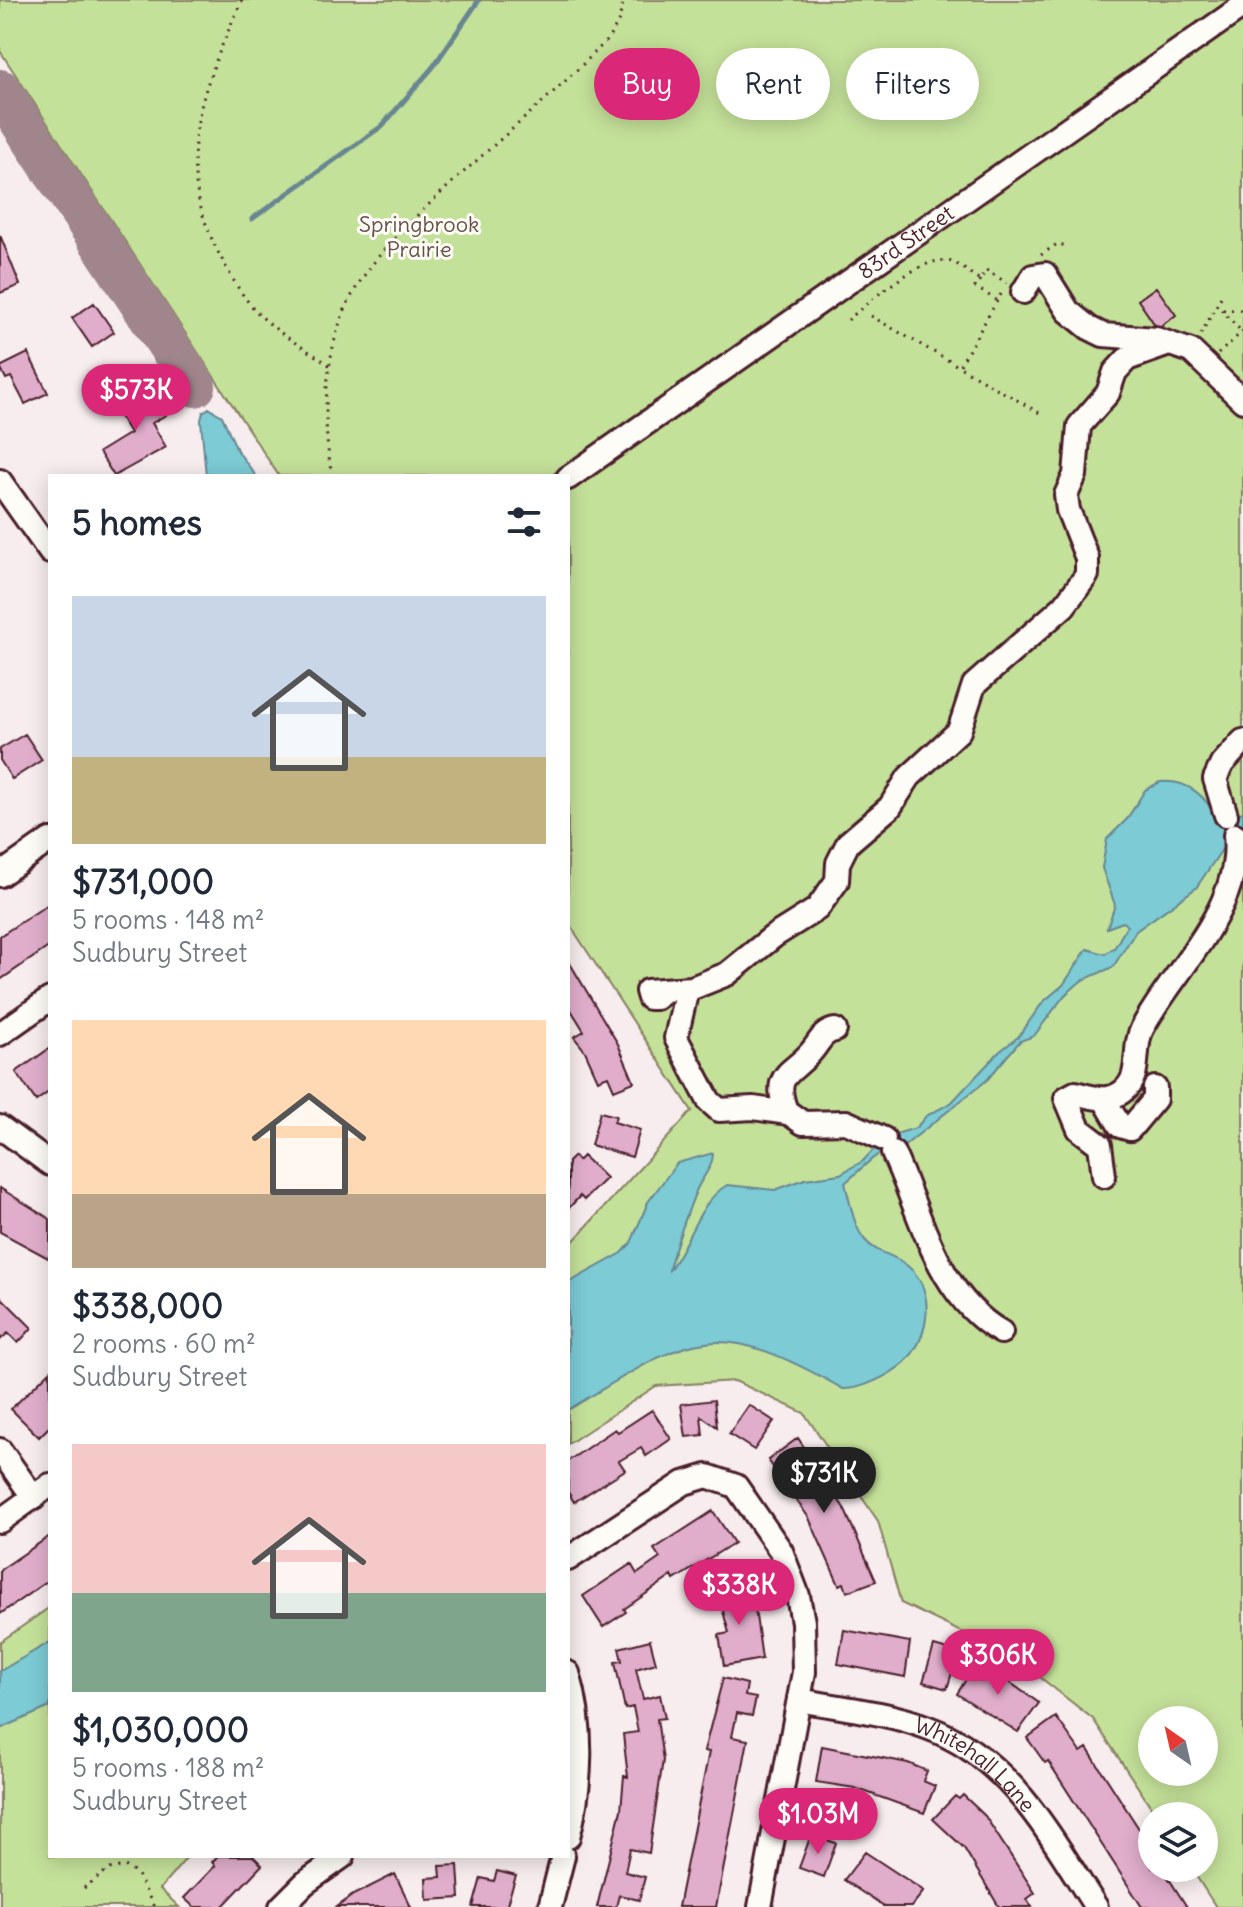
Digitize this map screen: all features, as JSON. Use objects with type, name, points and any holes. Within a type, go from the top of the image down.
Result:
[{"type":"street","name":"83rd Street","points":[[570,477],[1243,6]]},
{"type":"street","points":[[1023,292],[1031,279],[1041,273],[1068,311],[1089,328],[1103,335],[1145,336],[1199,358],[1243,401]]},
{"type":"street","points":[[1001,1332],[974,1313],[947,1276],[928,1241],[888,1146],[846,1122],[803,1123],[788,1113],[753,1108],[719,1110],[709,1101],[676,1038],[676,990],[727,974],[774,936],[817,909],[837,881],[838,863],[848,843],[890,807],[909,777],[959,731],[974,685],[1064,606],[1087,575],[1087,558],[1068,510],[1066,495],[1075,475],[1079,426],[1108,393],[1115,372],[1127,359],[1169,344]]},
{"type":"street","points":[[0,481],[48,549]]},
{"type":"street","points":[[1104,1176],[1100,1145],[1079,1129],[1066,1101],[1075,1093],[1104,1099],[1120,1094],[1129,1085],[1145,1024],[1220,922],[1238,871],[1239,848],[1215,779],[1222,764],[1243,741]]},
{"type":"street","points":[[0,875],[48,841]]},
{"type":"street","points":[[0,1034],[48,1000]]},
{"type":"street","points":[[788,1113],[781,1086],[785,1074],[812,1051],[824,1035],[835,1030]]},
{"type":"street","points":[[1104,1099],[1120,1126],[1130,1129],[1155,1099],[1155,1088]]},
{"type":"street","points":[[0,1127],[48,1163]]},
{"type":"street","points":[[0,1450],[42,1491],[0,1521]]},
{"type":"street","points":[[570,1558],[691,1479],[722,1478],[736,1486],[781,1551],[798,1596],[805,1647],[764,1906]]},
{"type":"street","points":[[570,1682],[578,1720],[580,1757],[570,1824]]},
{"type":"street","name":"Whitehall Lane","points":[[799,1700],[903,1720],[945,1735],[971,1749],[1015,1787],[1096,1907]]},
{"type":"street","points":[[281,1907],[305,1883],[340,1858]]},
{"type":"street","points":[[550,1907],[562,1858]]},
{"type":"path","points":[[242,0],[213,66],[198,110],[194,157],[198,202],[224,263],[253,308],[331,366]]},
{"type":"path","points":[[332,474],[326,419],[331,366],[347,305],[378,260],[426,207],[608,39],[618,23],[624,0]]},
{"type":"path","points":[[848,320],[890,287],[937,261],[950,261],[980,280]]},
{"type":"path","points":[[998,301],[975,287],[986,270],[1023,292]]},
{"type":"path","points":[[1199,358],[1221,297]]},
{"type":"path","points":[[1215,308],[1243,310]]},
{"type":"path","points":[[1199,358],[1243,332],[1221,310]]},
{"type":"path","points":[[871,316],[1043,415]]},
{"type":"path","points":[[84,1888],[109,1869],[125,1866],[138,1875],[154,1907]]},
{"type":"green space","name":"Springbrook Prairie","points":[[0,0],[1229,0],[553,474],[278,474],[0,51]]},
{"type":"green space","points":[[1243,16],[1243,1907],[1216,1907],[1200,1882],[1218,1882],[1218,1802],[1148,1802],[1093,1719],[1017,1659],[901,1603],[878,1521],[804,1413],[735,1381],[656,1386],[570,1443],[570,1245],[692,1111],[570,925],[570,490]]},
{"type":"green space","points":[[48,1608],[48,1858],[186,1858],[160,1889],[179,1907],[0,1907],[0,1642]]},
{"type":"water","points":[[209,408],[222,416],[237,450],[255,474],[206,474],[203,412]]},
{"type":"water","points":[[1160,782],[1179,783],[1202,797],[1217,820],[1243,812],[1243,825],[1225,834],[1223,848],[1196,888],[1136,931],[1113,967],[1081,981],[1064,996],[1034,1036],[1020,1041],[987,1080],[904,1146],[880,1153],[845,1183],[855,1221],[865,1240],[914,1272],[926,1297],[925,1326],[920,1340],[904,1363],[875,1381],[843,1389],[761,1350],[730,1343],[702,1343],[674,1351],[644,1365],[570,1409],[570,1282],[622,1253],[631,1243],[648,1202],[677,1163],[713,1153],[710,1166],[691,1203],[669,1270],[701,1212],[727,1185],[775,1190],[805,1179],[840,1174],[863,1161],[877,1146],[885,1146],[896,1134],[916,1128],[926,1116],[951,1103],[999,1052],[1018,1037],[1043,1002],[1063,985],[1087,949],[1105,954],[1115,947],[1127,926],[1123,922],[1107,928],[1115,905],[1102,868],[1107,839],[1127,819],[1145,790]]},
{"type":"water","points":[[48,1643],[48,1708],[0,1729],[0,1671]]},
{"type":"building","points":[[0,235],[20,285],[0,293]]},
{"type":"building","points":[[1156,287],[1176,315],[1161,326],[1155,325],[1138,300]]},
{"type":"building","points":[[94,303],[114,332],[92,347],[72,318]]},
{"type":"building","points":[[28,353],[48,393],[25,404],[11,377],[6,379],[0,367]]},
{"type":"building","points":[[149,385],[166,415],[152,423],[166,447],[118,474],[113,474],[99,452],[130,433],[114,406]]},
{"type":"building","points":[[25,734],[42,760],[12,779],[0,760],[0,749]]},
{"type":"building","points":[[48,904],[48,947],[0,980],[0,936]]},
{"type":"building","points":[[570,963],[618,1044],[634,1082],[614,1090],[608,1076],[598,1080],[585,1051],[574,1037],[584,1031],[570,1008]]},
{"type":"building","points":[[48,1049],[48,1092],[36,1101],[16,1072]]},
{"type":"building","points":[[600,1112],[616,1116],[614,1122],[640,1130],[632,1157],[591,1145]]},
{"type":"building","points":[[574,1156],[578,1161],[583,1156],[606,1178],[584,1200],[580,1196],[570,1207],[570,1160]]},
{"type":"building","points":[[0,1188],[48,1218],[48,1258],[0,1232]]},
{"type":"building","points":[[0,1296],[32,1328],[18,1343],[8,1333],[0,1340]]},
{"type":"building","points":[[48,1373],[48,1428],[39,1437],[11,1409]]},
{"type":"building","points":[[714,1400],[717,1427],[701,1416],[703,1435],[686,1437],[681,1404]]},
{"type":"building","points":[[749,1405],[774,1421],[754,1450],[729,1434]]},
{"type":"building","points":[[652,1410],[671,1439],[646,1456],[641,1448],[619,1461],[625,1470],[574,1502],[570,1495],[570,1460],[615,1429],[618,1432]]},
{"type":"building","points":[[798,1438],[844,1508],[876,1581],[847,1592],[844,1583],[839,1585],[809,1518],[768,1460]]},
{"type":"building","points":[[713,1511],[734,1543],[674,1580],[672,1576],[603,1627],[583,1596],[631,1564],[637,1574],[660,1558],[654,1549]]},
{"type":"building","points":[[48,1537],[48,1580],[0,1614],[0,1570]]},
{"type":"building","points":[[738,1583],[741,1597],[753,1594],[762,1659],[724,1666],[719,1635],[729,1633],[717,1589]]},
{"type":"building","points":[[844,1630],[910,1642],[905,1677],[838,1664]]},
{"type":"building","points":[[650,1640],[656,1663],[636,1669],[643,1699],[660,1695],[665,1718],[657,1719],[663,1760],[649,1853],[630,1849],[625,1872],[645,1877],[639,1900],[619,1895],[616,1907],[597,1907],[621,1810],[624,1776],[628,1777],[623,1734],[638,1732],[633,1707],[625,1709],[615,1662],[622,1661],[619,1648]]},
{"type":"building","points":[[934,1646],[958,1653],[947,1689],[923,1682]]},
{"type":"building","points":[[978,1660],[1039,1703],[1018,1732],[957,1694]]},
{"type":"building","points":[[723,1678],[747,1684],[745,1696],[756,1698],[752,1716],[737,1713],[732,1737],[748,1740],[716,1907],[678,1907],[709,1752],[704,1751]]},
{"type":"building","points":[[1056,1717],[1081,1752],[1087,1748],[1138,1827],[1138,1882],[1171,1882],[1187,1907],[1142,1907],[1048,1761],[1045,1763],[1027,1738]]},
{"type":"building","points":[[822,1746],[908,1763],[927,1771],[923,1781],[935,1786],[924,1813],[855,1788],[816,1782]]},
{"type":"building","points":[[963,1795],[985,1816],[1035,1893],[1027,1899],[1032,1907],[999,1907],[964,1848],[933,1819],[955,1796],[959,1799]]},
{"type":"building","points":[[811,1835],[836,1843],[824,1877],[799,1868]]},
{"type":"building","points":[[865,1852],[924,1891],[911,1907],[884,1907],[844,1880]]},
{"type":"building","points":[[216,1858],[255,1858],[262,1865],[222,1907],[194,1907],[184,1898],[215,1866],[212,1862]]},
{"type":"building","points":[[458,1865],[460,1898],[427,1900],[426,1878],[441,1877],[440,1866]]},
{"type":"building","points":[[497,1871],[516,1876],[506,1907],[473,1907],[481,1878],[494,1881]]},
{"type":"building","points":[[395,1874],[411,1907],[337,1907],[353,1895]]},
{"type":"waterway","points":[[252,219],[382,126],[433,67],[479,0]]},
{"type":"taxiway","points":[[0,90],[195,386]]}]
